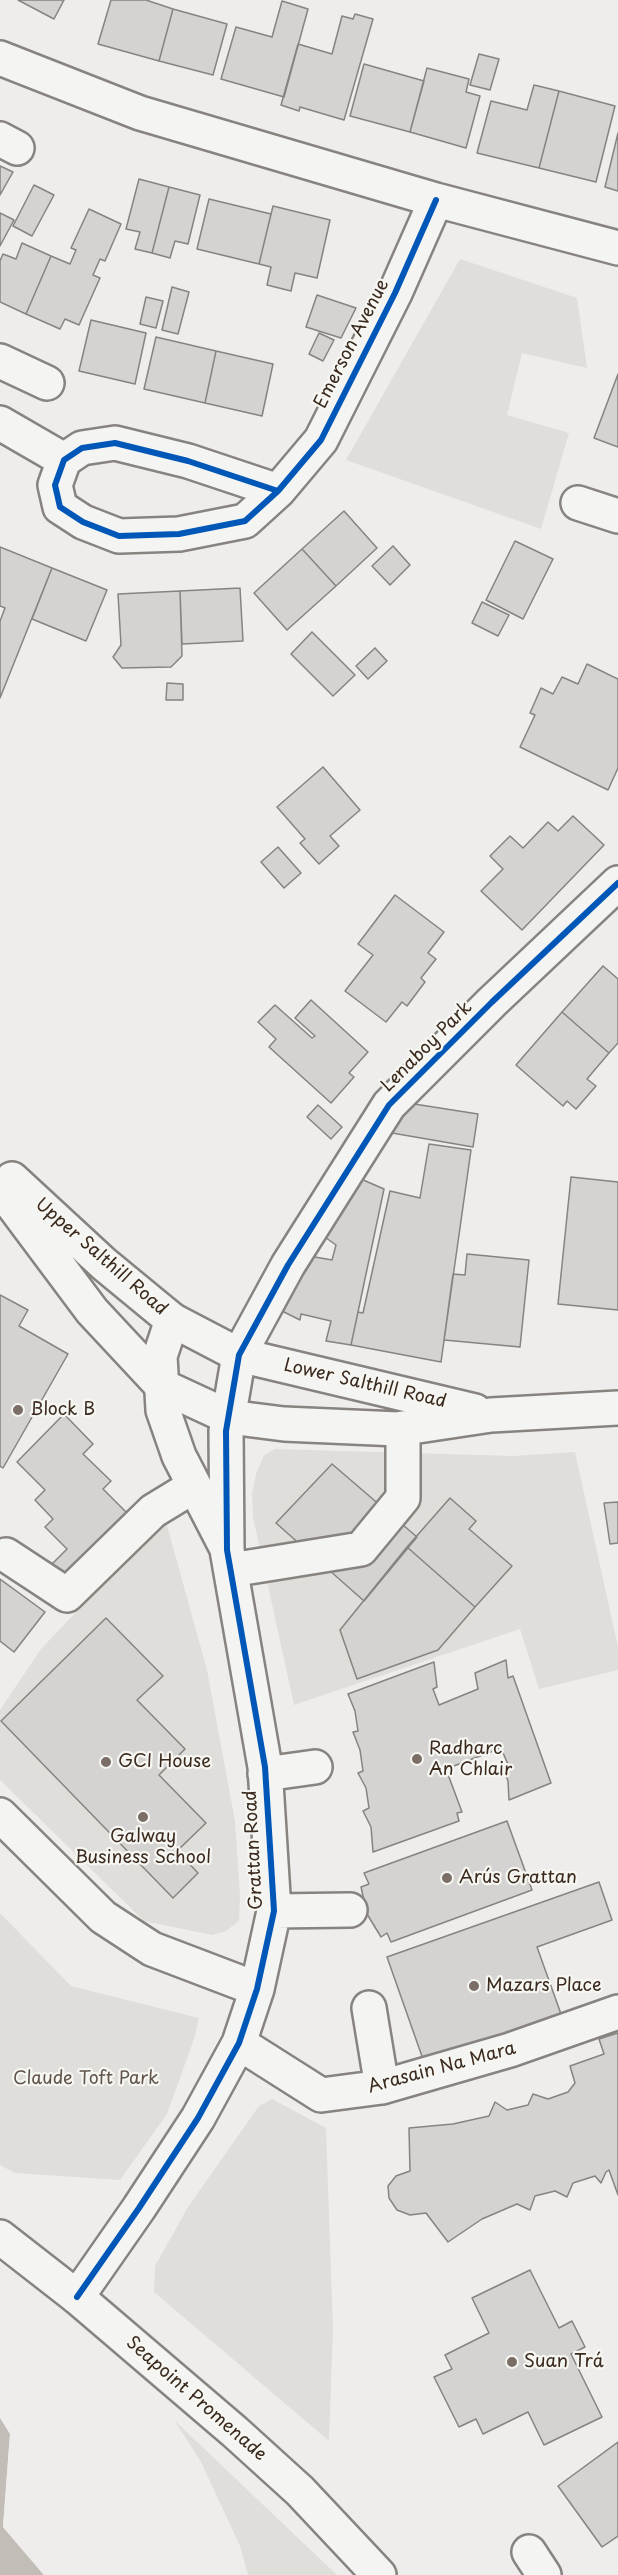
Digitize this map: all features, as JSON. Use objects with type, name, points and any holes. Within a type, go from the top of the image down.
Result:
[{"type":"street","points":[[0,58],[140,113],[436,200],[618,248]]},
{"type":"street","name":"Emerson Avenue","points":[[64,460],[55,484],[60,507],[83,522],[119,536],[178,534],[246,521],[278,491],[321,440],[395,293],[436,200]]},
{"type":"street","points":[[0,361],[48,383]]},
{"type":"street","points":[[0,423],[64,460],[82,448],[115,443],[188,461],[278,491]]},
{"type":"street","points":[[578,503],[618,516]]},
{"type":"street","name":"Lenaboy Park","points":[[239,1354],[288,1264],[389,1106],[492,1002],[618,883]]},
{"type":"street","name":"Upper Salthill Road","points":[[1,1185],[104,1264],[172,1320],[239,1354]]},
{"type":"street","name":"Upper Salthill Road","points":[[1,1185],[92,1311],[162,1386],[229,1417]]},
{"type":"street","name":"Grattan Road","points":[[172,1320],[160,1356],[163,1410],[179,1456],[229,1560]]},
{"type":"street","name":"Lower Salthill Road","points":[[239,1354],[491,1415]]},
{"type":"street","name":"Grattan Road","points":[[77,2297],[198,2118],[240,2043],[257,1989],[274,1911],[265,1774],[229,1560],[226,1431],[239,1354]]},
{"type":"street","name":"Lower Salthill Road","points":[[229,1417],[284,1424],[403,1428],[491,1415],[618,1408]]},
{"type":"street","points":[[229,1560],[361,1549],[403,1498],[403,1428]]},
{"type":"street","points":[[6,1555],[67,1595],[153,1511],[194,1486]]},
{"type":"street","points":[[265,1774],[315,1767]]},
{"type":"street","points":[[0,1815],[103,1917],[152,1949],[257,1989]]},
{"type":"street","points":[[274,1911],[350,1910]]},
{"type":"street","points":[[369,2008],[382,2087]]},
{"type":"street","name":"Arasain Na Mara","points":[[240,2043],[321,2095],[382,2087],[510,2050],[618,2012]]},
{"type":"street","name":"Seapoint Promenade","points":[[0,2237],[77,2297],[300,2491],[379,2575]]},
{"type":"shaded area","points":[[460,259],[577,298],[587,368],[522,353],[507,415],[569,433],[541,529],[346,460]]},
{"type":"shaded area","points":[[275,1449],[513,1456],[575,1452],[618,1647],[618,1670],[539,1689],[520,1629],[294,1705],[253,1517],[252,1494],[256,1474],[264,1455]]},
{"type":"shaded area","points":[[165,1518],[207,1670],[235,1821],[240,1896],[239,1921],[226,1931],[212,1935],[144,1921],[0,1780],[0,1710],[41,1649]]},
{"type":"shaded area","name":"Claude Toft Park","points":[[0,1913],[71,1986],[199,2018],[194,2039],[167,2114],[120,2180],[15,2173],[0,2165]]},
{"type":"shaded area","points":[[272,2099],[326,2128],[333,2330],[329,2441],[154,2292],[155,2266],[188,2207],[259,2106]]},
{"type":"shaded area","points":[[0,2418],[10,2434],[3,2527],[44,2575],[0,2575]]},
{"type":"shaded area","points":[[174,2420],[337,2575],[248,2575],[240,2546],[200,2460]]},
{"type":"pier","points":[[0,2414],[13,2434],[6,2526],[47,2575],[44,2575],[3,2527],[10,2434]]},
{"type":"building","points":[[18,0],[64,0],[54,19]]},
{"type":"building","points":[[111,0],[146,0],[173,9],[159,61],[98,44]]},
{"type":"building","points":[[282,1],[308,9],[284,97],[221,79],[236,27],[272,37]]},
{"type":"building","points":[[173,9],[227,24],[213,75],[159,61]]},
{"type":"building","points":[[355,14],[373,19],[344,120],[300,107],[299,111],[281,105],[298,44],[332,54],[342,16],[353,19]]},
{"type":"building","points":[[479,54],[499,59],[490,90],[470,85]]},
{"type":"building","points":[[364,64],[424,81],[410,132],[350,116]]},
{"type":"building","points":[[427,68],[469,79],[466,92],[480,96],[466,148],[410,132]]},
{"type":"building","points":[[534,85],[559,91],[539,168],[477,153],[491,101],[527,110]]},
{"type":"building","points":[[559,91],[615,106],[596,182],[539,168]]},
{"type":"building","points":[[618,133],[618,191],[605,187]]},
{"type":"building","points":[[0,166],[13,172],[0,195]]},
{"type":"building","points":[[139,179],[169,187],[152,253],[135,249],[140,232],[126,229]]},
{"type":"building","points":[[34,185],[54,195],[32,236],[13,226]]},
{"type":"building","points":[[169,187],[200,195],[188,244],[175,241],[170,258],[152,253]]},
{"type":"building","points":[[209,199],[271,214],[259,264],[197,249]]},
{"type":"building","points":[[273,206],[330,220],[317,278],[295,273],[291,291],[267,285],[271,267],[259,264]]},
{"type":"building","points":[[89,209],[121,224],[105,261],[100,259],[93,275],[100,278],[79,325],[65,319],[60,329],[26,314],[51,256],[70,264],[76,250],[71,248]]},
{"type":"building","points":[[0,213],[14,220],[0,246]]},
{"type":"building","points":[[22,243],[51,256],[26,314],[0,302],[0,261],[3,254],[16,259]]},
{"type":"building","points":[[172,287],[189,292],[178,334],[162,330]]},
{"type":"building","points":[[317,295],[356,308],[341,338],[306,327]]},
{"type":"building","points":[[146,297],[163,301],[156,328],[140,324]]},
{"type":"building","points":[[91,320],[146,333],[135,384],[79,371]]},
{"type":"building","points":[[319,333],[334,340],[323,361],[309,354]]},
{"type":"building","points":[[156,337],[216,351],[205,403],[144,389]]},
{"type":"building","points":[[216,351],[273,364],[262,416],[205,403]]},
{"type":"building","points":[[618,374],[618,447],[594,438]]},
{"type":"building","points":[[344,511],[377,548],[336,586],[302,549]]},
{"type":"building","points":[[515,541],[553,559],[523,619],[486,600]]},
{"type":"building","points":[[393,546],[410,565],[390,585],[372,566]]},
{"type":"building","points":[[0,547],[52,568],[0,698],[0,621],[5,608],[0,606]]},
{"type":"building","points":[[302,549],[336,586],[287,630],[254,593]]},
{"type":"building","points":[[52,568],[107,590],[86,641],[32,619]]},
{"type":"building","points":[[240,588],[243,641],[182,644],[180,591]]},
{"type":"building","points":[[180,591],[182,656],[171,667],[122,668],[113,657],[121,645],[118,594]]},
{"type":"building","points":[[482,602],[509,615],[498,636],[472,623]]},
{"type":"building","points":[[312,632],[355,675],[333,696],[291,654]]},
{"type":"building","points":[[375,648],[387,661],[368,679],[356,666]]},
{"type":"building","points":[[587,664],[618,679],[618,768],[608,790],[520,747],[535,715],[530,713],[541,688],[553,694],[562,677],[578,684]]},
{"type":"building","points":[[167,683],[183,684],[183,700],[166,700]]},
{"type":"building","points":[[323,767],[360,810],[330,836],[339,846],[319,864],[300,843],[305,839],[277,807]]},
{"type":"building","points":[[573,816],[604,845],[522,930],[481,891],[503,869],[490,856],[510,836],[523,848],[548,822],[558,831]]},
{"type":"building","points":[[278,847],[301,873],[284,888],[261,862]]},
{"type":"building","points":[[395,895],[444,932],[428,953],[436,959],[421,978],[425,982],[407,1006],[402,1002],[386,1022],[345,991],[373,955],[358,944]]},
{"type":"building","points":[[603,966],[618,979],[618,1043],[609,1053],[562,1012]]},
{"type":"building","points":[[311,1000],[368,1052],[349,1073],[354,1077],[331,1103],[269,1047],[276,1039],[258,1022],[275,1005],[312,1038],[315,1036],[295,1018]]},
{"type":"building","points":[[562,1012],[609,1053],[587,1079],[596,1086],[576,1109],[567,1101],[563,1106],[516,1065]]},
{"type":"building","points":[[408,1103],[478,1114],[473,1147],[392,1133]]},
{"type":"building","points":[[318,1105],[342,1127],[331,1139],[307,1117]]},
{"type":"building","points":[[429,1144],[471,1150],[441,1362],[351,1345],[358,1312],[363,1313],[390,1191],[420,1198]]},
{"type":"building","points":[[571,1177],[618,1182],[618,1310],[558,1304]]},
{"type":"building","points":[[361,1179],[384,1189],[351,1345],[326,1341],[331,1321],[301,1314],[300,1320],[278,1309],[309,1256],[332,1260],[336,1245],[322,1235]]},
{"type":"building","points":[[467,1254],[529,1260],[520,1347],[444,1340],[453,1274],[465,1275]]},
{"type":"building","name":"Block B","points":[[0,1295],[28,1310],[19,1326],[68,1354],[3,1468],[0,1466]]},
{"type":"building","points":[[64,1414],[93,1444],[83,1454],[111,1481],[103,1489],[131,1517],[65,1576],[52,1564],[67,1549],[45,1527],[53,1519],[35,1500],[45,1490],[17,1462]]},
{"type":"building","points":[[332,1464],[417,1537],[364,1601],[276,1523]]},
{"type":"building","points":[[450,1498],[476,1521],[469,1529],[512,1566],[475,1607],[407,1547]]},
{"type":"building","points":[[618,1502],[618,1543],[610,1544],[604,1503]]},
{"type":"building","points":[[407,1547],[475,1607],[438,1650],[357,1679],[340,1630]]},
{"type":"building","points":[[0,1579],[45,1612],[14,1652],[0,1641]]},
{"type":"building","name":"GCI House","points":[[106,1618],[163,1676],[137,1700],[185,1749],[159,1775],[206,1823],[177,1851],[198,1873],[173,1898],[1,1721]]},
{"type":"building","name":"Radharc An Chlair","points":[[506,1660],[508,1678],[513,1676],[551,1783],[509,1800],[508,1781],[504,1771],[509,1767],[501,1748],[446,1769],[462,1812],[457,1813],[459,1821],[373,1852],[371,1827],[363,1811],[369,1808],[366,1788],[358,1773],[363,1771],[360,1750],[353,1732],[358,1731],[355,1711],[348,1694],[434,1662],[437,1687],[433,1689],[439,1705],[478,1689],[475,1673]]},
{"type":"building","name":"Arús Grattan","points":[[507,1821],[532,1890],[391,1942],[387,1933],[381,1937],[367,1914],[361,1887],[369,1884],[364,1873]]},
{"type":"building","name":"Mazars Place","points":[[599,1882],[612,1920],[537,1947],[561,2014],[424,2062],[387,1957]]},
{"type":"building","points":[[618,2033],[618,2195],[609,2170],[601,2183],[595,2176],[573,2183],[567,2197],[555,2191],[535,2196],[530,2210],[517,2204],[482,2219],[448,2242],[426,2213],[410,2215],[397,2210],[389,2198],[388,2186],[396,2176],[410,2171],[409,2128],[453,2124],[489,2116],[495,2102],[507,2110],[528,2105],[533,2094],[548,2099],[568,2092],[575,2083],[570,2066],[604,2054],[599,2039]]},
{"type":"building","name":"Suan Trá","points":[[530,2270],[559,2328],[572,2321],[585,2347],[571,2354],[602,2417],[544,2445],[528,2412],[483,2434],[476,2419],[459,2427],[434,2377],[452,2369],[445,2355],[489,2333],[472,2298]]},
{"type":"building","points":[[618,2442],[618,2536],[602,2547],[558,2486]]},
{"type":"cycle path","points":[[278,491],[188,461],[115,443],[82,448],[64,460],[55,485],[60,507],[83,522],[119,536],[179,534],[245,521],[278,491],[321,440],[395,293],[436,200]]},
{"type":"cycle path","points":[[77,2297],[198,2118],[239,2043],[257,1989],[274,1911],[265,1767],[227,1550],[226,1431],[239,1355],[288,1265],[389,1105],[492,1002],[618,883]]},
{"type":"place","name":"Block B","points":[[18,1410]]},
{"type":"place","name":"Radharc An Chlair","points":[[417,1759]]},
{"type":"place","name":"GCI House","points":[[106,1762]]},
{"type":"place","name":"Galway Business School","points":[[143,1817]]},
{"type":"place","name":"Arús Grattan","points":[[447,1878]]},
{"type":"place","name":"Mazars Place","points":[[474,1986]]},
{"type":"place","name":"Suan Trá","points":[[512,2362]]}]
